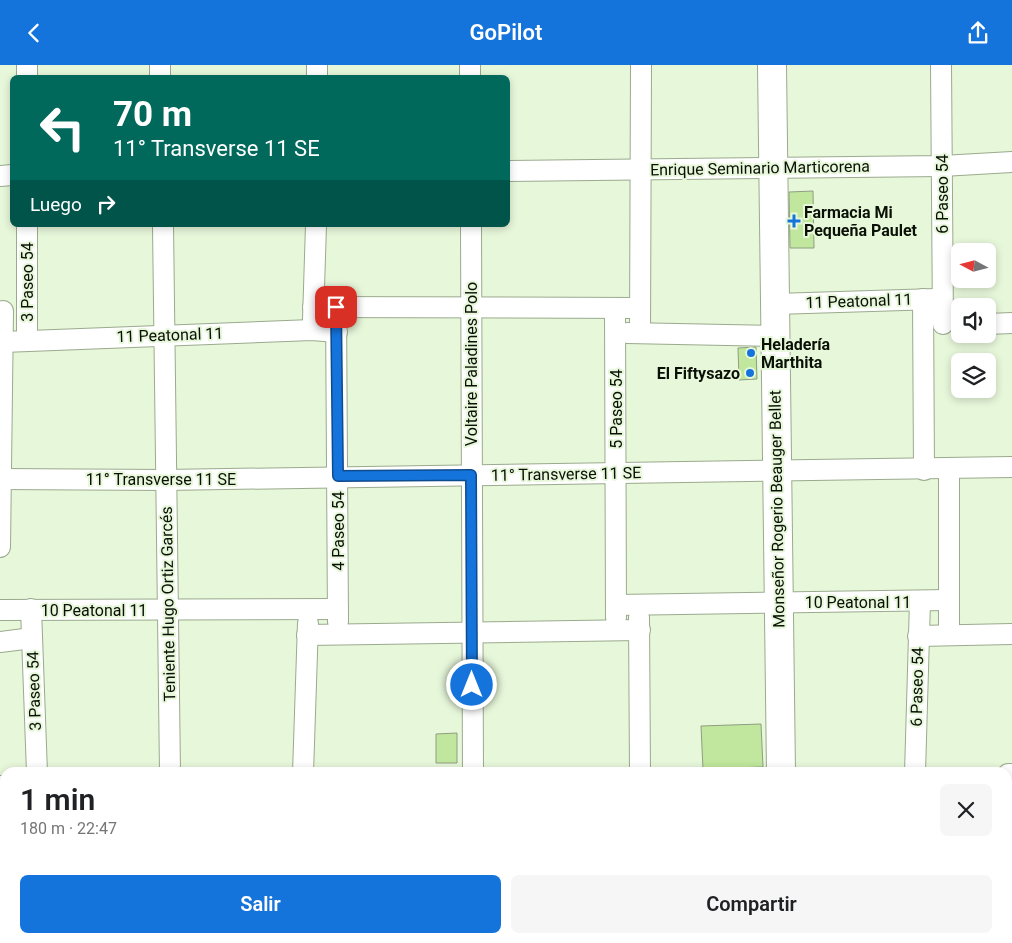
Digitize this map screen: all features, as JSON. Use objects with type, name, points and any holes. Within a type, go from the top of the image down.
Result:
[{"type":"street","points":[[640,333],[641,65]]},
{"type":"street","name":"Monseñor Rogerio Beauger Bellet","points":[[772,65],[781,767]]},
{"type":"street","name":"6 Paseo 54","points":[[924,470],[923,324],[933,299],[942,166],[941,65]]},
{"type":"street","name":"Enrique Seminario Marticorena","points":[[510,171],[942,166],[1012,162]]},
{"type":"street","name":"3 Paseo 54","points":[[27,227],[27,339]]},
{"type":"street","name":"Teniente Hugo Ortiz Garcés","points":[[163,227],[170,767]]},
{"type":"street","points":[[312,330],[316,227]]},
{"type":"street","name":"Voltaire Paladines Polo","points":[[471,227],[473,767]]},
{"type":"street","name":"6 Paseo 54","points":[[933,299],[951,324]]},
{"type":"street","name":"11 Peatonal 11","points":[[775,304],[933,299]]},
{"type":"street","points":[[313,307],[640,308]]},
{"type":"street","name":"4 Paseo 54","points":[[336,307],[338,635]]},
{"type":"street","points":[[2,311],[27,308]]},
{"type":"street","name":"5 Paseo 54","points":[[615,308],[616,630]]},
{"type":"street","name":"3 Paseo 54","points":[[0,547],[2,311]]},
{"type":"street","points":[[996,324],[1012,323]]},
{"type":"street","name":"11 Peatonal 11","points":[[923,324],[951,324]]},
{"type":"street","name":"11 Peatonal 11","points":[[3,342],[27,339],[312,330],[337,332]]},
{"type":"street","points":[[615,333],[775,336]]},
{"type":"street","name":"11° Transverse 11 SE","points":[[1,479],[165,480],[338,476],[924,470],[1012,467]]},
{"type":"street","points":[[949,469],[950,635]]},
{"type":"street","name":"10 Peatonal 11","points":[[616,605],[949,600]]},
{"type":"street","name":"6 Paseo 54","points":[[916,767],[920,601]]},
{"type":"street","points":[[639,605],[640,767]]},
{"type":"street","name":"3 Paseo 54","points":[[31,609],[37,767]]},
{"type":"street","points":[[303,767],[308,609]]},
{"type":"street","name":"10 Peatonal 11","points":[[0,610],[338,609]]},
{"type":"street","points":[[307,635],[640,630]]},
{"type":"street","points":[[918,637],[1012,634]]},
{"type":"street","name":"10 Peatonal 11","points":[[0,641],[32,638]]},
{"type":"building","points":[[813,191],[814,248],[790,248],[789,192]]},
{"type":"building","points":[[756,347],[757,379],[739,380],[738,348]]},
{"type":"building","points":[[761,724],[763,767],[703,767],[701,726]]},
{"type":"building","points":[[457,733],[457,763],[436,763],[436,734]]},
{"type":"place","name":"Farmacia Mi Pequeña Paulet","points":[[794,221]]},
{"type":"place","name":"Heladería Marthita","points":[[751,353]]},
{"type":"place","name":"El Fiftysazo","points":[[750,373]]},
{"type":"route","points":[[336,307],[338,476],[471,475],[472,685]]}]
